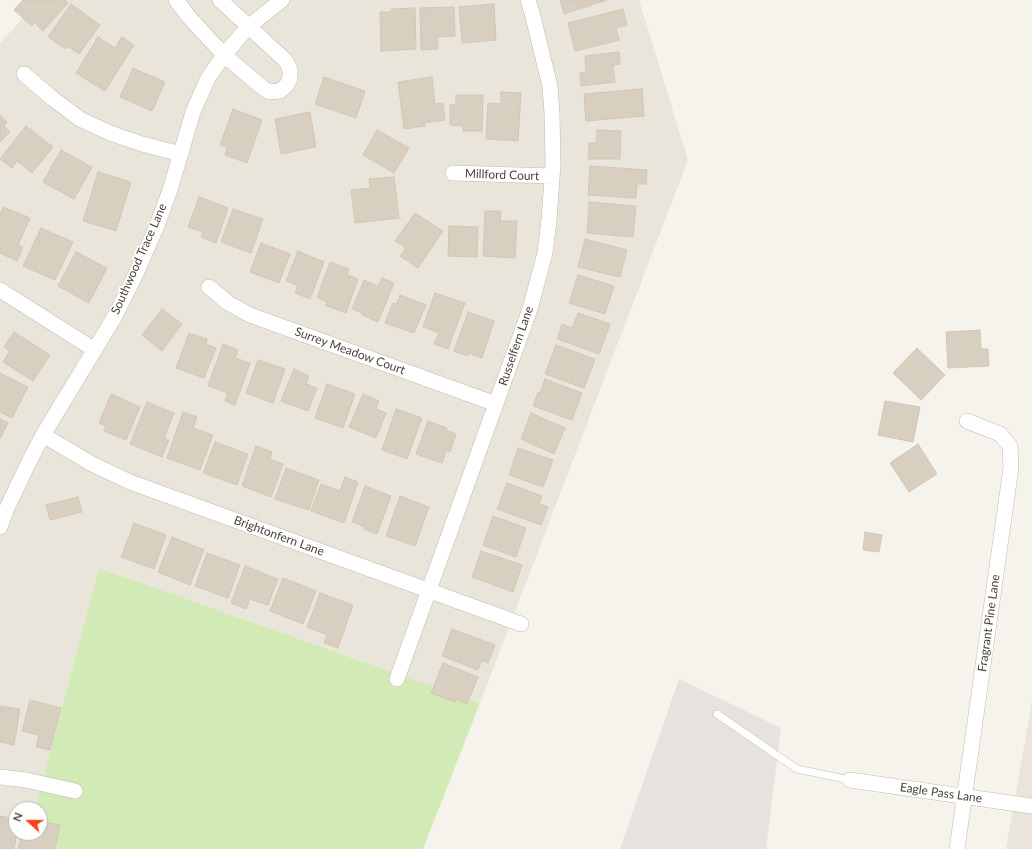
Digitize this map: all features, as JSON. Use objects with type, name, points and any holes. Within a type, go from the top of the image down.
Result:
[{"type":"street","points":[[176,0],[188,16],[224,55],[269,92],[280,91],[286,86],[290,79],[290,69],[286,61],[220,0]]},
{"type":"street","name":"Southwood Trace Lane","points":[[0,527],[7,508],[43,435],[115,316],[135,276],[156,228],[181,154],[193,112],[208,78],[224,55],[248,27],[282,0]]},
{"type":"street","name":"Russelfern Lane","points":[[397,679],[530,309],[541,270],[548,236],[552,176],[553,124],[550,86],[528,0]]},
{"type":"street","points":[[24,74],[80,119],[110,133],[142,144],[181,154]]},
{"type":"street","name":"Millford Court","points":[[453,173],[552,176]]},
{"type":"street","name":"Surrey Meadow Court","points":[[209,287],[228,302],[250,316],[496,404]]},
{"type":"street","points":[[0,290],[95,350]]},
{"type":"street","name":"Fragrant Pine Lane","points":[[957,849],[1011,468],[1010,446],[1000,434],[967,420]]},
{"type":"street","name":"Brightonfern Lane","points":[[43,435],[92,464],[130,482],[521,624]]},
{"type":"street","points":[[0,777],[26,780],[75,791]]},
{"type":"street","name":"Eagle Pass Lane","points":[[850,780],[1032,806]]},
{"type":"lane","points":[[717,714],[797,769],[850,780]]},
{"type":"shaded area","points":[[40,0],[639,0],[688,160],[480,703],[99,568],[37,801],[8,801],[8,841],[26,841],[24,849],[0,849],[0,43]]},
{"type":"shaded area","points":[[679,679],[781,728],[766,849],[620,849]]},
{"type":"shaded area","points":[[1032,701],[1032,849],[1006,849]]},
{"type":"green space","points":[[99,568],[480,703],[423,849],[24,849],[32,841],[48,841],[48,801],[37,801]]},
{"type":"building","points":[[23,0],[65,0],[68,3],[43,31],[35,23],[32,26],[14,10]]},
{"type":"building","points":[[560,0],[607,0],[564,14]]},
{"type":"building","points":[[71,4],[100,25],[79,54],[68,46],[66,49],[48,37]]},
{"type":"building","points":[[494,4],[496,40],[462,43],[459,7]]},
{"type":"building","points":[[454,7],[455,36],[437,37],[438,49],[421,50],[420,8]]},
{"type":"building","points":[[415,8],[416,49],[381,51],[380,12],[391,12],[391,9]]},
{"type":"building","points":[[623,9],[627,25],[616,28],[619,40],[575,51],[568,23]]},
{"type":"building","points":[[98,37],[115,48],[122,37],[134,45],[105,91],[76,73]]},
{"type":"building","points":[[619,52],[620,64],[613,65],[615,82],[581,86],[580,73],[586,72],[585,56]]},
{"type":"building","points":[[133,68],[165,82],[152,111],[120,97]]},
{"type":"building","points":[[324,77],[365,91],[356,118],[315,104]]},
{"type":"building","points":[[432,77],[435,104],[443,103],[445,120],[425,123],[425,126],[404,129],[398,82]]},
{"type":"building","points":[[642,89],[644,116],[586,121],[584,94]]},
{"type":"building","points":[[501,92],[521,93],[518,141],[486,139],[488,103],[501,104]]},
{"type":"building","points":[[456,95],[483,95],[482,131],[463,131],[463,126],[450,125],[450,105],[456,105]]},
{"type":"building","points":[[233,109],[262,120],[247,163],[225,155],[227,147],[220,145]]},
{"type":"building","points":[[310,112],[316,147],[281,154],[275,119]]},
{"type":"building","points":[[0,115],[7,122],[4,126],[10,132],[0,142]]},
{"type":"building","points":[[26,126],[53,147],[32,173],[17,161],[12,168],[0,159]]},
{"type":"building","points":[[377,130],[409,148],[394,173],[363,155]]},
{"type":"building","points":[[597,130],[621,131],[620,159],[588,159],[589,143],[596,143]]},
{"type":"building","points":[[61,150],[92,167],[74,199],[43,182]]},
{"type":"building","points":[[590,166],[647,170],[646,184],[637,184],[636,198],[588,195]]},
{"type":"building","points":[[98,172],[131,182],[116,231],[83,221]]},
{"type":"building","points":[[394,177],[399,218],[355,223],[351,190],[370,188],[369,179]]},
{"type":"building","points":[[199,197],[228,208],[216,243],[201,237],[203,232],[188,227]]},
{"type":"building","points":[[589,202],[636,206],[633,237],[587,233]]},
{"type":"building","points":[[3,207],[30,218],[18,245],[23,247],[17,261],[0,253],[0,215]]},
{"type":"building","points":[[233,209],[263,219],[251,253],[221,242]]},
{"type":"building","points":[[485,211],[501,211],[500,221],[517,221],[515,258],[483,256]]},
{"type":"building","points":[[415,213],[443,231],[418,268],[400,256],[406,248],[395,241]]},
{"type":"building","points":[[449,226],[478,227],[477,257],[448,256]]},
{"type":"building","points":[[41,228],[73,242],[55,280],[23,266]]},
{"type":"building","points":[[585,239],[627,250],[620,277],[578,267]]},
{"type":"building","points":[[261,243],[290,254],[279,283],[250,272]]},
{"type":"building","points":[[298,251],[324,262],[310,299],[295,293],[298,286],[286,281]]},
{"type":"building","points":[[76,252],[107,268],[89,303],[58,286]]},
{"type":"building","points":[[330,262],[349,269],[347,275],[358,279],[346,313],[325,305],[327,302],[317,298]]},
{"type":"building","points":[[578,275],[614,286],[605,314],[569,303]]},
{"type":"building","points":[[382,278],[394,283],[378,322],[352,309],[364,280],[378,286]]},
{"type":"building","points":[[435,293],[465,303],[448,349],[434,344],[439,333],[423,327]]},
{"type":"building","points":[[400,295],[426,305],[414,333],[385,323],[393,303],[397,304]]},
{"type":"building","points":[[162,309],[182,324],[162,351],[142,335]]},
{"type":"building","points":[[468,312],[494,321],[482,358],[468,353],[468,356],[454,351]]},
{"type":"building","points":[[578,313],[610,324],[599,354],[557,339],[562,324],[572,328]]},
{"type":"building","points":[[980,330],[981,349],[988,349],[989,366],[948,368],[946,332]]},
{"type":"building","points":[[14,332],[50,355],[33,381],[3,362],[10,351],[4,347]]},
{"type":"building","points":[[189,333],[207,339],[206,344],[216,348],[204,378],[176,368]]},
{"type":"building","points":[[223,344],[238,350],[235,358],[250,363],[235,405],[225,401],[228,393],[208,386]]},
{"type":"building","points":[[556,345],[595,359],[584,388],[545,374]]},
{"type":"building","points":[[917,348],[945,375],[921,400],[893,373]]},
{"type":"building","points":[[258,360],[285,369],[273,403],[246,393]]},
{"type":"building","points":[[294,369],[309,376],[306,384],[317,388],[308,411],[281,401]]},
{"type":"building","points":[[0,373],[28,387],[12,418],[0,412]]},
{"type":"building","points":[[545,379],[582,393],[572,420],[533,406]]},
{"type":"building","points":[[327,384],[355,394],[343,428],[315,418]]},
{"type":"building","points":[[111,394],[140,407],[126,440],[104,431],[106,426],[99,423]]},
{"type":"building","points":[[363,394],[379,401],[376,409],[386,413],[376,438],[349,427]]},
{"type":"building","points":[[885,401],[920,407],[913,442],[878,435]]},
{"type":"building","points":[[147,402],[174,413],[164,438],[169,440],[162,457],[130,444]]},
{"type":"building","points":[[396,409],[422,418],[407,459],[382,450]]},
{"type":"building","points":[[183,412],[197,417],[193,428],[213,435],[200,470],[167,458]]},
{"type":"building","points":[[531,413],[565,428],[554,454],[521,439]]},
{"type":"building","points":[[0,419],[8,423],[0,439]]},
{"type":"building","points":[[428,421],[447,428],[446,430],[456,434],[450,452],[446,451],[442,463],[416,454]]},
{"type":"building","points":[[215,442],[248,454],[237,485],[203,473]]},
{"type":"building","points":[[918,444],[937,474],[909,492],[890,463]]},
{"type":"building","points":[[256,446],[272,452],[270,459],[283,464],[271,497],[242,486]]},
{"type":"building","points":[[518,448],[553,460],[543,487],[509,475]]},
{"type":"building","points":[[286,468],[319,480],[309,510],[275,499]]},
{"type":"building","points":[[345,477],[358,482],[344,523],[311,511],[321,484],[340,491]]},
{"type":"building","points":[[507,483],[542,496],[539,504],[548,507],[541,525],[497,509]]},
{"type":"building","points":[[365,486],[391,496],[377,534],[352,522]]},
{"type":"building","points":[[400,496],[429,507],[415,546],[386,536]]},
{"type":"building","points":[[78,497],[82,512],[50,520],[46,505]]},
{"type":"building","points":[[493,516],[526,528],[516,557],[483,545]]},
{"type":"building","points":[[134,523],[166,535],[154,569],[121,557]]},
{"type":"building","points":[[865,532],[882,535],[879,552],[863,550]]},
{"type":"building","points":[[172,537],[204,550],[190,585],[158,572]]},
{"type":"building","points":[[481,551],[522,565],[513,592],[472,577]]},
{"type":"building","points":[[207,553],[240,565],[228,598],[195,586]]},
{"type":"building","points":[[245,566],[278,579],[268,605],[250,599],[246,609],[231,603]]},
{"type":"building","points":[[283,578],[316,591],[303,624],[270,611]]},
{"type":"building","points":[[320,593],[353,605],[338,648],[324,643],[327,635],[307,627]]},
{"type":"building","points":[[452,629],[495,645],[488,663],[482,660],[478,670],[442,656]]},
{"type":"building","points":[[443,663],[478,677],[467,704],[456,699],[455,702],[431,693]]},
{"type":"building","points":[[30,700],[61,708],[50,750],[36,747],[39,735],[22,731]]},
{"type":"building","points":[[0,706],[20,709],[14,745],[0,742]]},
{"type":"building","points":[[0,816],[8,818],[8,841],[16,841],[14,849],[0,849]]},
{"type":"building","points":[[48,823],[60,825],[55,849],[18,849],[20,841],[48,841]]}]
